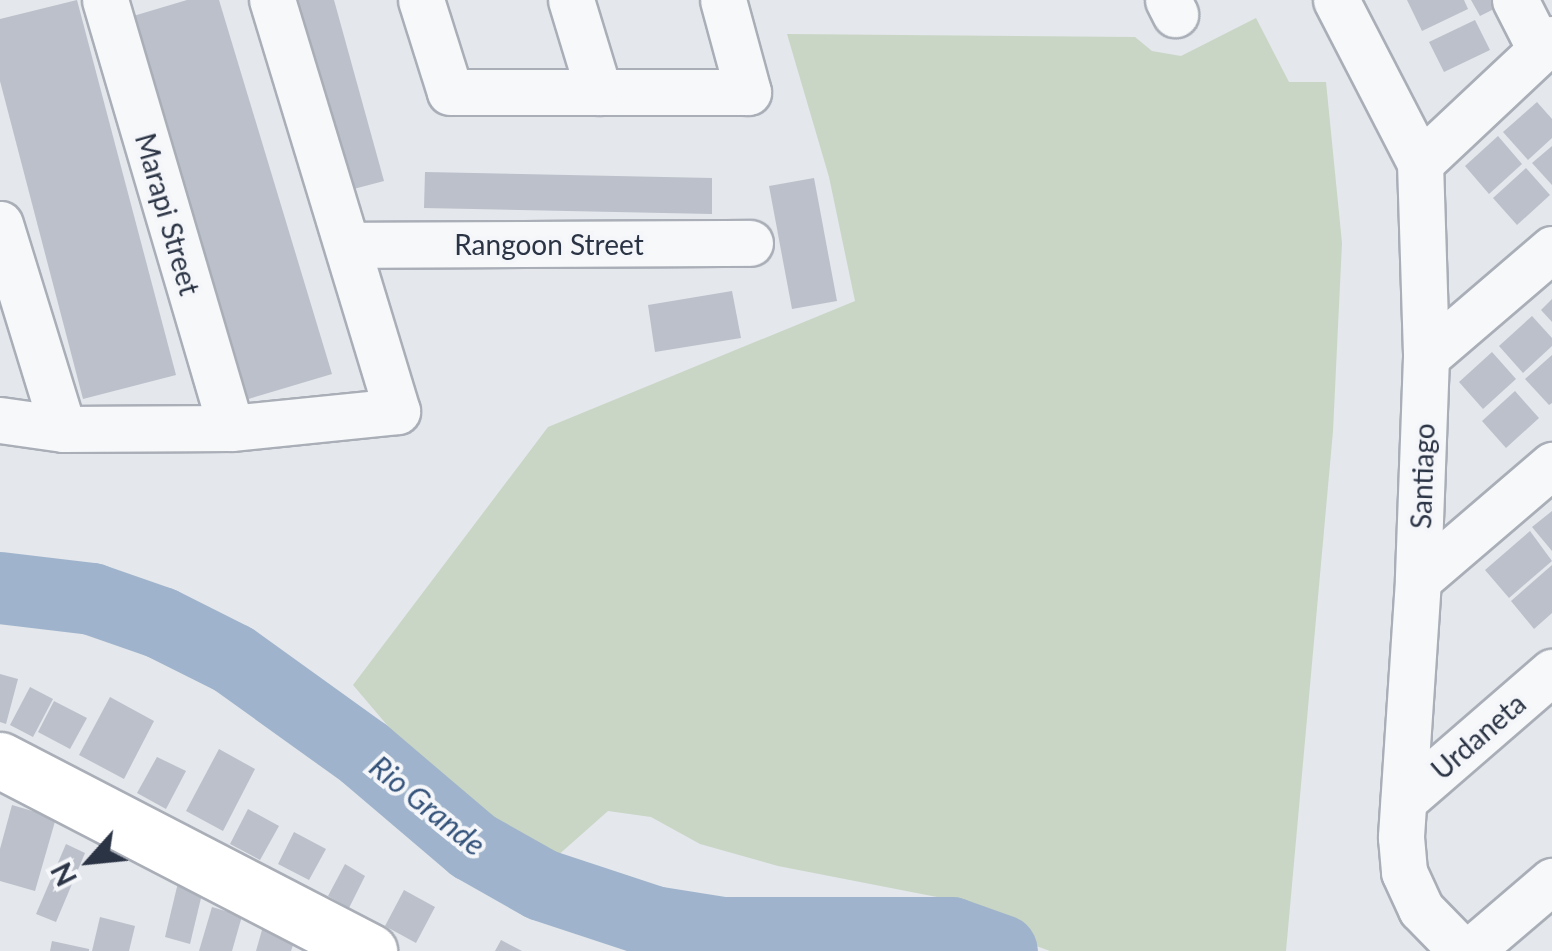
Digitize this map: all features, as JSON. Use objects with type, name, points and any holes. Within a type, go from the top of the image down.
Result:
[{"type":"main road","points":[[0,760],[368,951]]},
{"type":"street","name":"Marapi Street","points":[[106,0],[231,428]]},
{"type":"street","points":[[0,420],[62,430],[231,428],[397,410],[272,0]]},
{"type":"street","points":[[421,0],[450,92],[748,92],[722,0]]},
{"type":"street","points":[[571,0],[599,92]]},
{"type":"street","name":"Santiago","points":[[1336,0],[1420,163],[1426,357],[1418,580],[1404,800],[1404,872],[1421,909],[1466,951]]},
{"type":"street","points":[[1420,163],[1546,44],[1516,0]]},
{"type":"street","points":[[0,224],[62,430]]},
{"type":"street","name":"Rangoon Street","points":[[348,245],[750,243]]},
{"type":"street","points":[[1426,357],[1552,250]]},
{"type":"street","points":[[1418,580],[1552,466]]},
{"type":"street","name":"Urdaneta","points":[[1404,800],[1552,672]]},
{"type":"street","points":[[1466,951],[1552,881]]},
{"type":"green space","points":[[1256,18],[1289,82],[1326,82],[1342,243],[1333,431],[1286,951],[1050,951],[990,929],[937,897],[778,866],[700,844],[651,817],[608,811],[547,865],[525,859],[438,785],[353,685],[548,427],[855,301],[829,177],[787,34],[1135,37],[1152,51],[1181,56]]},
{"type":"building","points":[[77,0],[176,375],[83,399],[0,81],[0,19]]},
{"type":"building","points":[[187,0],[219,0],[332,374],[245,400],[130,17]]},
{"type":"building","points":[[293,0],[334,0],[384,181],[346,191]]},
{"type":"building","points":[[1407,0],[1464,0],[1468,9],[1422,31]]},
{"type":"building","points":[[1471,0],[1512,0],[1480,16]]},
{"type":"building","points":[[1475,20],[1490,50],[1444,72],[1429,42]]},
{"type":"building","points":[[1537,102],[1552,119],[1552,138],[1528,160],[1503,132]]},
{"type":"building","points":[[1498,136],[1522,164],[1489,194],[1465,166]]},
{"type":"building","points":[[1552,146],[1552,185],[1532,163]]},
{"type":"building","points":[[1526,168],[1550,195],[1517,225],[1493,198]]},
{"type":"building","points":[[425,172],[712,178],[712,214],[424,208]]},
{"type":"building","points":[[814,178],[837,301],[792,309],[769,186]]},
{"type":"building","points":[[732,291],[741,338],[655,352],[648,305]]},
{"type":"building","points":[[1552,299],[1552,322],[1541,310]]},
{"type":"building","points":[[1532,316],[1552,338],[1552,346],[1523,373],[1499,346]]},
{"type":"building","points":[[1492,352],[1516,379],[1483,409],[1459,382]]},
{"type":"building","points":[[1552,355],[1552,403],[1549,405],[1525,379]]},
{"type":"building","points":[[1515,391],[1539,418],[1506,448],[1482,421]]},
{"type":"building","points":[[1552,511],[1552,551],[1532,527]]},
{"type":"building","points":[[1530,531],[1552,561],[1509,598],[1485,570]]},
{"type":"building","points":[[1552,565],[1552,613],[1534,629],[1511,601]]},
{"type":"building","points":[[0,674],[18,679],[6,724],[0,722]]},
{"type":"building","points":[[30,687],[53,699],[33,737],[10,725]]},
{"type":"building","points":[[110,697],[154,721],[124,779],[79,755]]},
{"type":"building","points":[[54,701],[87,718],[70,749],[38,732]]},
{"type":"building","points":[[219,749],[255,769],[223,831],[186,811]]},
{"type":"building","points":[[157,757],[186,771],[166,809],[137,793]]},
{"type":"building","points":[[12,805],[56,818],[35,891],[0,881],[0,849]]},
{"type":"building","points":[[248,809],[279,826],[260,860],[230,844]]},
{"type":"building","points":[[294,832],[326,849],[309,880],[278,864]]},
{"type":"building","points":[[66,844],[85,853],[56,922],[36,914]]},
{"type":"building","points":[[345,864],[365,876],[349,908],[328,896]]},
{"type":"building","points":[[182,866],[207,873],[190,944],[165,937]]},
{"type":"building","points":[[404,890],[435,907],[416,943],[385,926]]},
{"type":"building","points":[[212,907],[242,916],[232,951],[199,951]]},
{"type":"building","points":[[100,917],[135,926],[129,951],[92,951]]},
{"type":"building","points":[[264,923],[297,933],[291,951],[256,951]]},
{"type":"building","points":[[501,940],[522,951],[495,951]]},
{"type":"building","points":[[52,941],[89,949],[89,951],[50,951]]},
{"type":"waterway","name":"Rio Grande","points":[[0,588],[92,599],[161,623],[233,659],[365,754],[473,846],[542,885],[654,922],[723,933],[952,933],[1002,951]]}]
